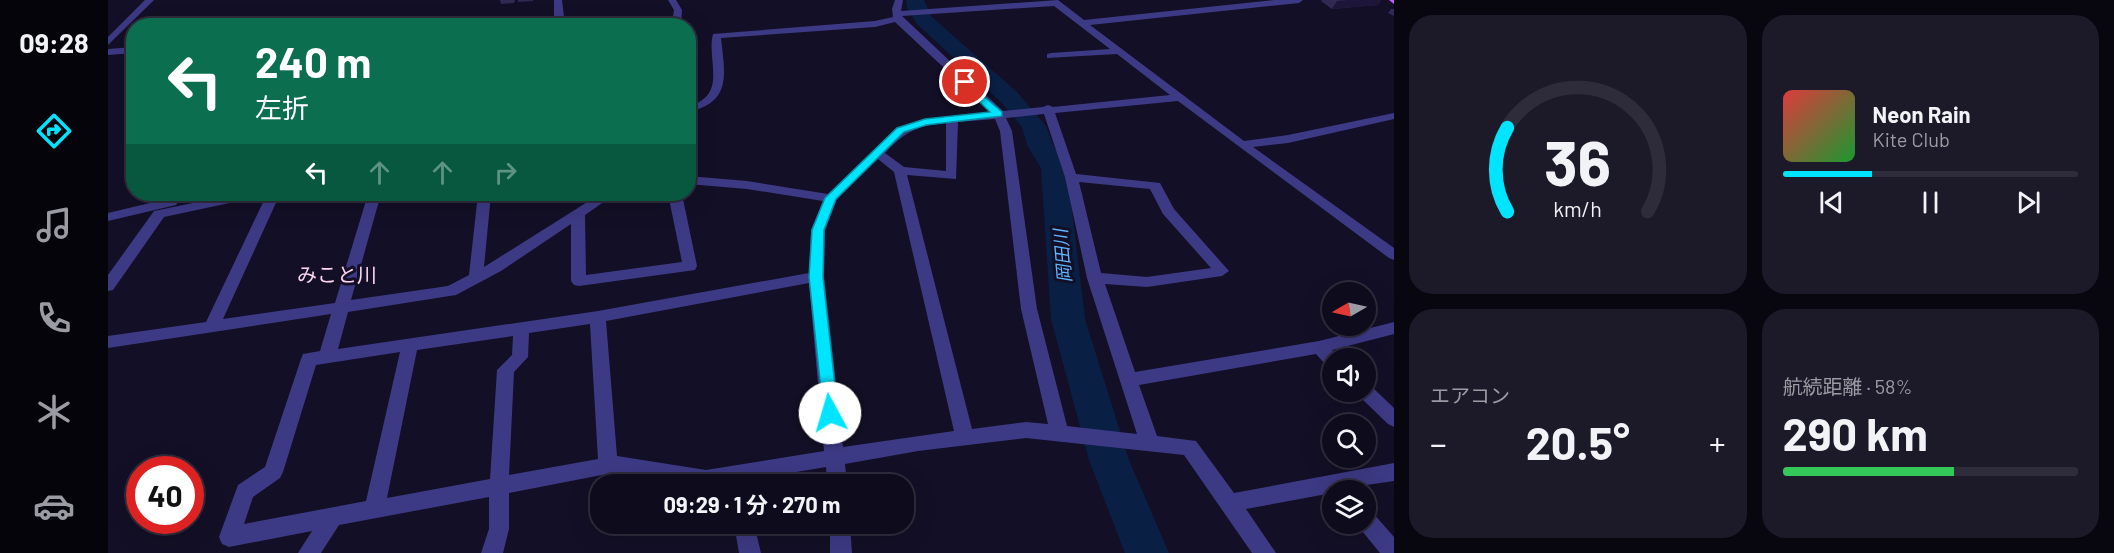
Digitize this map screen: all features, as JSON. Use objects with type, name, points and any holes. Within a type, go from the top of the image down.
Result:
[{"type":"street","points":[[132,18],[150,0]]},
{"type":"street","points":[[558,0],[558,18]]},
{"type":"street","points":[[672,0],[678,10],[677,18]]},
{"type":"street","points":[[899,0],[896,9],[898,16],[1002,113],[1029,309],[1064,435]]},
{"type":"street","points":[[1082,23],[1299,0]]},
{"type":"street","points":[[696,108],[713,100],[720,86],[716,36],[875,24],[898,16],[932,10],[1054,2],[1178,98],[1394,255]]},
{"type":"street","points":[[108,42],[126,24]]},
{"type":"street","points":[[108,52],[126,51]]},
{"type":"street","points":[[1051,56],[1118,51]]},
{"type":"street","points":[[836,474],[816,277],[818,230],[831,198],[879,154],[901,130],[925,122],[1042,109],[1178,98]]},
{"type":"street","points":[[1042,109],[1071,177],[1095,278],[1145,441]]},
{"type":"street","points":[[1242,145],[1288,139],[1394,116]]},
{"type":"street","points":[[879,154],[900,170],[952,176],[952,118]]},
{"type":"street","points":[[900,170],[966,436]]},
{"type":"street","points":[[1071,177],[1155,186],[1168,211],[1222,271],[1147,282],[1095,278]]},
{"type":"street","points":[[696,181],[747,185],[831,198]]},
{"type":"street","points":[[108,217],[180,201]]},
{"type":"street","points":[[108,286],[159,214],[220,201]]},
{"type":"street","points":[[212,325],[270,201]]},
{"type":"street","points":[[327,357],[372,201]]},
{"type":"street","points":[[476,278],[483,201]]},
{"type":"street","points":[[108,342],[451,291],[476,278],[596,201]]},
{"type":"street","points":[[578,212],[579,280],[690,266],[676,201]]},
{"type":"street","points":[[676,474],[617,464],[608,465],[229,537],[245,491],[273,472],[309,359],[598,317],[816,277]]},
{"type":"street","points":[[598,317],[608,465]]},
{"type":"street","points":[[492,553],[499,529],[499,486],[506,370],[520,357],[521,328]]},
{"type":"street","points":[[1128,380],[1319,347],[1394,328]]},
{"type":"street","points":[[374,510],[410,345]]},
{"type":"street","points":[[1319,347],[1322,350]]},
{"type":"street","points":[[1376,402],[1394,419]]},
{"type":"street","points":[[761,474],[834,458],[966,436],[1026,430],[1189,447],[1265,553]]},
{"type":"street","points":[[1361,480],[1394,472]]},
{"type":"street","points":[[1230,503],[1322,488]]},
{"type":"street","points":[[309,553],[333,517]]},
{"type":"street","points":[[1376,532],[1394,553]]},
{"type":"street","points":[[746,534],[750,553]]},
{"type":"street","points":[[840,534],[841,553]]},
{"type":"waterway","name":"岡田川","points":[[915,0],[916,8],[924,20],[1009,97],[1034,126],[1040,145],[1054,168],[1068,319],[1109,460],[1147,553]]},
{"type":"district","name":"みこと川","points":[[337,274]]},
{"type":"route","points":[[830,413],[816,277],[818,230],[831,198],[879,154],[901,130],[925,122],[999,114],[965,82]]}]
